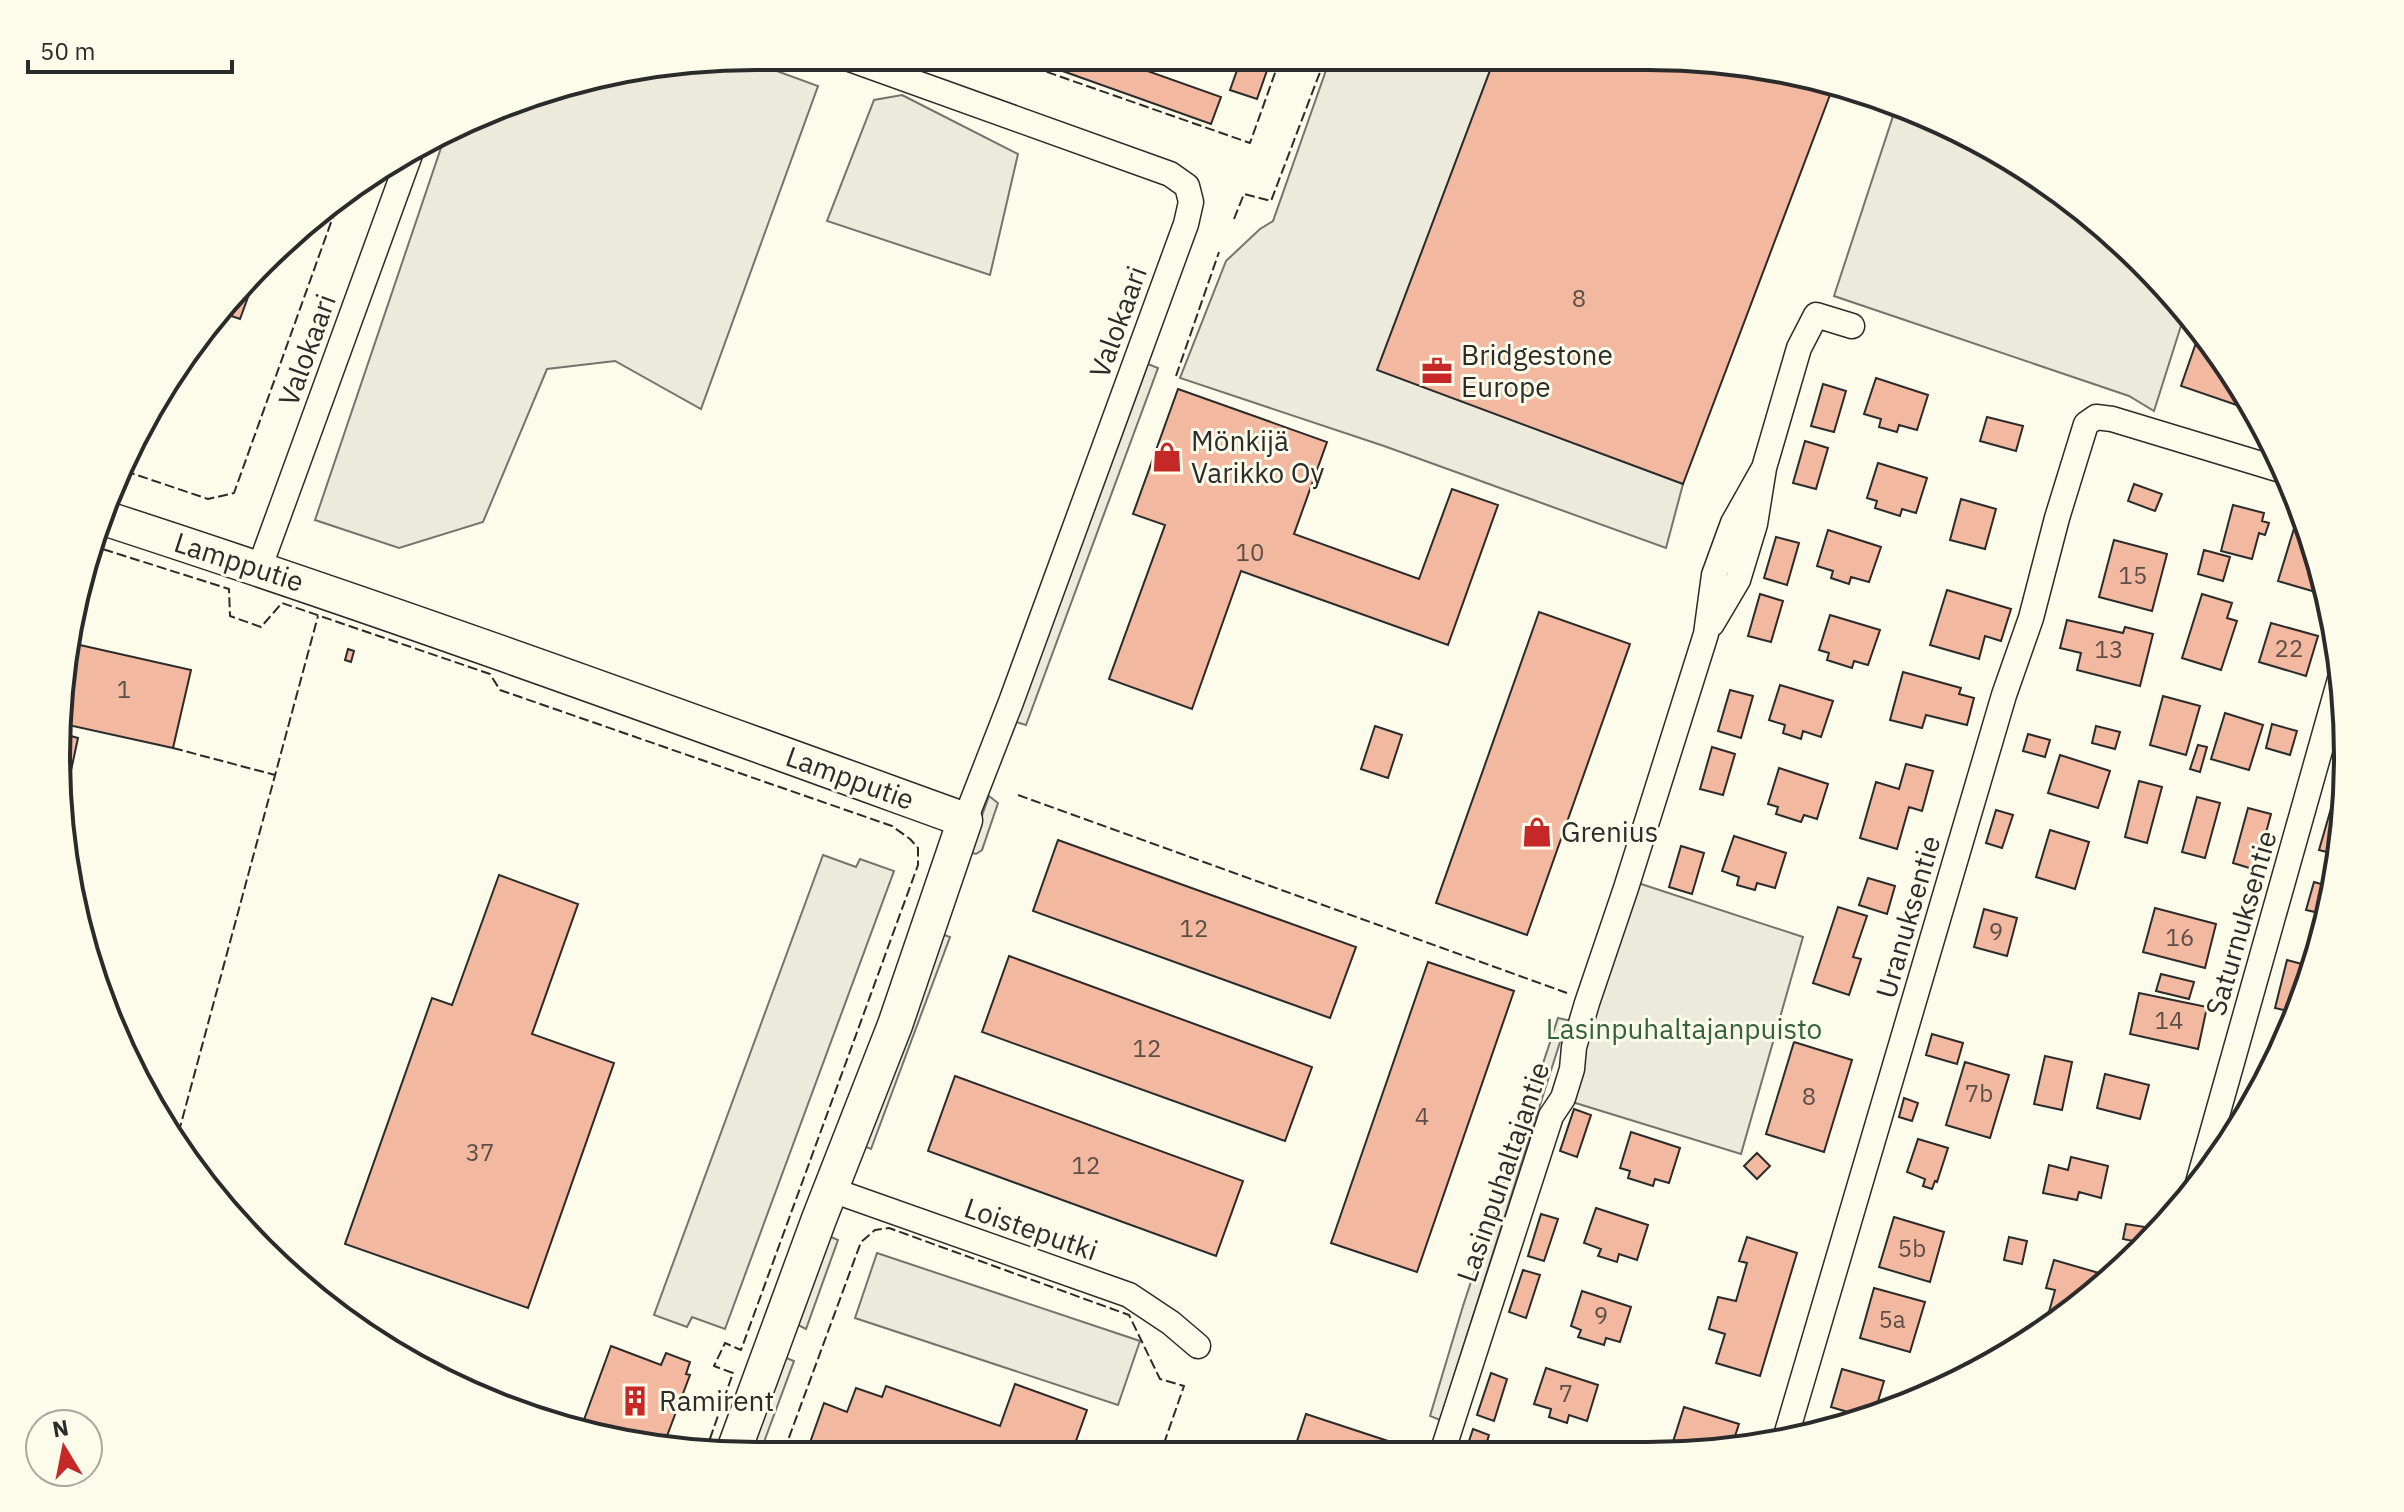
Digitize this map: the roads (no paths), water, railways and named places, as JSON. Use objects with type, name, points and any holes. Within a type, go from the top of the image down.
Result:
[{"type":"street","name":"Valokaari","points":[[880,70],[1170,174],[1187,186],[1191,202],[1186,224],[965,820]]},
{"type":"street","name":"Valokaari","points":[[259,569],[406,167]]},
{"type":"street","name":"Lasinpuhaltajantie","points":[[1446,1442],[1551,1116],[1563,1098],[1572,1069],[1574,1047],[1587,1003],[1706,634],[1714,575],[1733,523],[1764,468],[1799,348],[1816,315],[1852,326]]},
{"type":"street","name":"Uranuksentie","points":[[1788,1428],[1996,721],[2031,618],[2086,424],[2096,417],[2127,423],[2269,467]]},
{"type":"street","name":"Lampputie","points":[[112,520],[613,692],[965,820]]},
{"type":"street","name":"Saturnuksentie","points":[[2206,1154],[2332,706]]},
{"type":"street","points":[[737,1442],[895,1025],[965,820]]},
{"type":"street","name":"Loisteputki","points":[[832,1190],[1129,1295],[1171,1323],[1198,1346]]},
{"type":"place","name":"Bridgestone Europe","points":[[1437,371]]},
{"type":"place","name":"Mönkijä Varikko Oy","points":[[1167,457]]},
{"type":"place","name":"Grenius","points":[[1537,832]]},
{"type":"place","name":"Ramirent","points":[[635,1401]]},
{"type":"park label","name":"Lasinpuhaltajanpuisto","points":[[1684,1029]]}]
